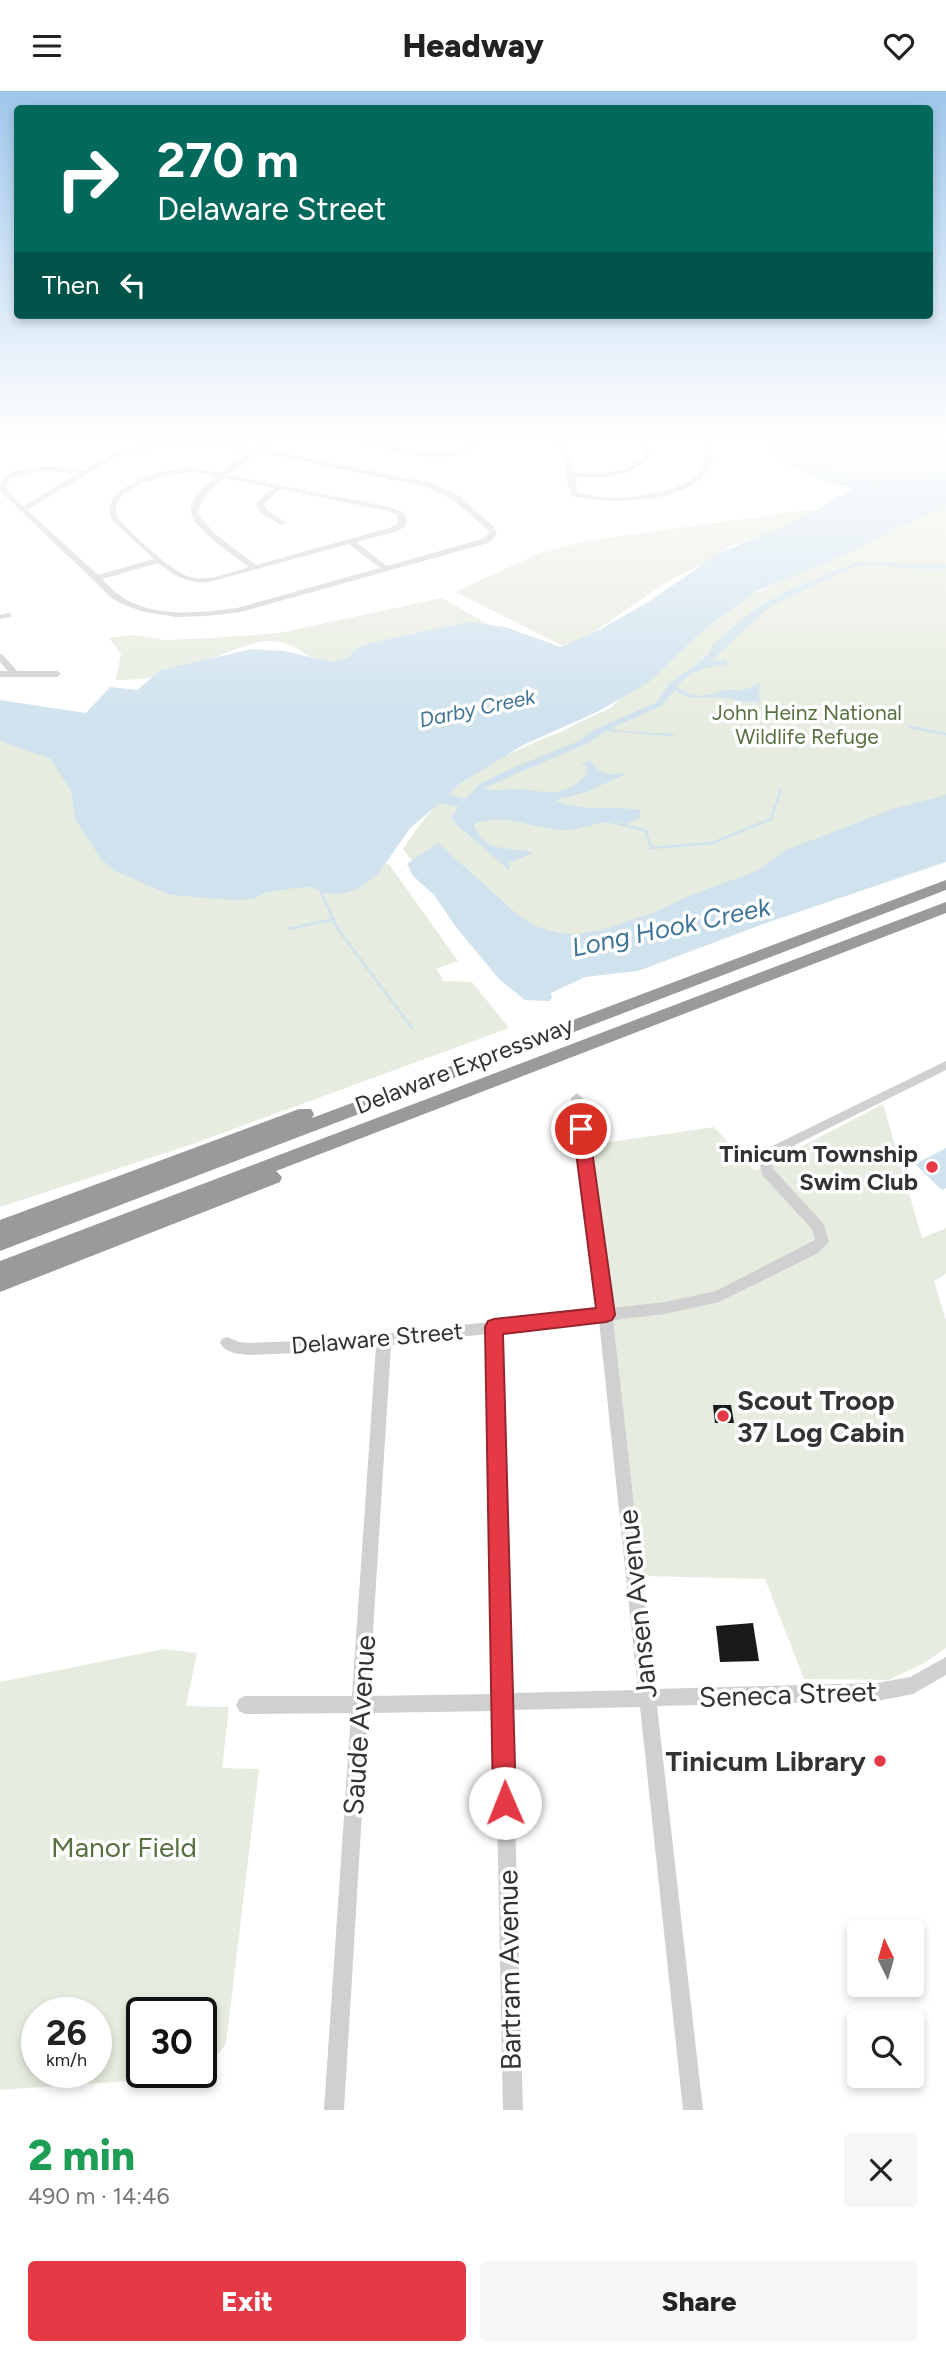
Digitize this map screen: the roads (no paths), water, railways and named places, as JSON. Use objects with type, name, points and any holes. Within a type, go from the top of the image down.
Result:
[{"type":"highway","name":"Delaware Expressway","points":[[0,1243],[946,885]]},
{"type":"highway","name":"Delaware Expressway","points":[[0,1269],[946,907]]},
{"type":"highway","points":[[0,1225],[341,1102],[558,1031]]},
{"type":"highway","points":[[0,1284],[427,1114],[521,1070]]},
{"type":"highway","points":[[0,1290],[54,1263]]},
{"type":"street","points":[[48,532],[116,597],[135,607],[169,614],[199,615],[238,610],[485,541],[492,537],[492,532]]},
{"type":"street","points":[[131,532],[181,576],[198,580],[215,579],[385,532]]},
{"type":"street","points":[[211,532],[255,568]]},
{"type":"street","points":[[351,542],[385,568]]},
{"type":"street","points":[[97,577],[160,559]]},
{"type":"street","points":[[0,657],[14,673]]},
{"type":"street","points":[[0,674],[57,674]]},
{"type":"street","name":"Delaware Street","points":[[227,1342],[237,1348],[249,1349],[320,1346],[665,1308],[710,1299],[740,1287],[820,1244],[820,1231],[770,1176],[765,1166],[765,1156],[775,1148],[946,1065]]},
{"type":"street","name":"Jansen Avenue","points":[[577,1098],[606,1315],[693,2110]]},
{"type":"street","name":"Bartram Avenue","points":[[494,1327],[513,2110]]},
{"type":"street","name":"Saude Avenue","points":[[334,2110],[384,1339]]},
{"type":"street","name":"Seneca Street","points":[[245,1705],[502,1702],[888,1691],[913,1685],[946,1665]]},
{"type":"water","name":"Darby Creek","points":[[769,532],[887,532],[853,551],[757,591],[702,631],[648,683],[597,712],[523,745],[459,784],[449,794],[466,799],[478,785],[579,741],[592,731],[657,702],[669,684],[707,656],[714,644],[741,620],[758,607],[793,588],[857,562],[946,565],[946,569],[871,564],[853,567],[770,606],[710,662],[727,660],[726,665],[699,670],[677,687],[700,696],[726,690],[743,690],[761,683],[760,703],[727,698],[687,697],[675,690],[661,706],[612,728],[621,731],[677,734],[670,736],[606,731],[588,743],[484,788],[559,791],[579,782],[585,776],[587,767],[581,763],[591,761],[606,773],[628,773],[586,792],[555,800],[586,808],[640,810],[641,817],[626,824],[613,821],[567,830],[509,820],[474,824],[478,834],[491,845],[533,853],[509,863],[510,871],[452,819],[458,806],[439,804],[411,827],[378,874],[358,889],[339,894],[322,893],[313,887],[295,888],[264,893],[254,899],[236,900],[171,895],[115,871],[101,859],[75,819],[71,791],[51,759],[0,741],[0,700],[86,713],[110,687],[137,690],[161,670],[252,649],[284,651],[332,662],[349,657],[355,649],[370,643],[468,622],[505,627],[561,647],[599,630],[650,601],[716,555]]},
{"type":"water","name":"Long Hook Creek","points":[[946,795],[946,862],[769,922],[638,971],[585,977],[551,993],[552,998],[549,1001],[525,1000],[499,979],[456,927],[434,895],[413,876],[407,864],[438,843],[517,914],[535,926],[558,933],[577,934],[602,930],[652,913],[757,871],[786,850],[893,809]]},
{"type":"water","name":"Tinicum Township Swim Club","points":[[946,1148],[946,1188],[942,1190],[915,1164]]},
{"type":"waterway","points":[[910,727],[946,734]]},
{"type":"waterway","points":[[608,821],[646,831],[651,848],[712,843],[771,819],[781,789]]},
{"type":"waterway","points":[[321,892],[333,919]]},
{"type":"waterway","points":[[288,929],[333,919]]},
{"type":"waterway","points":[[333,919],[412,1028]]},
{"type":"place","name":"Tinicum Township Swim Club","points":[[932,1167]]},
{"type":"place","name":"Scout Troop 37 Log Cabin","points":[[723,1416]]},
{"type":"place","name":"Tinicum Library","points":[[880,1761]]},
{"type":"park label","name":"John Heinz National Wildlife Refuge","points":[[807,724]]},
{"type":"park label","name":"Manor Field","points":[[124,1847]]}]
